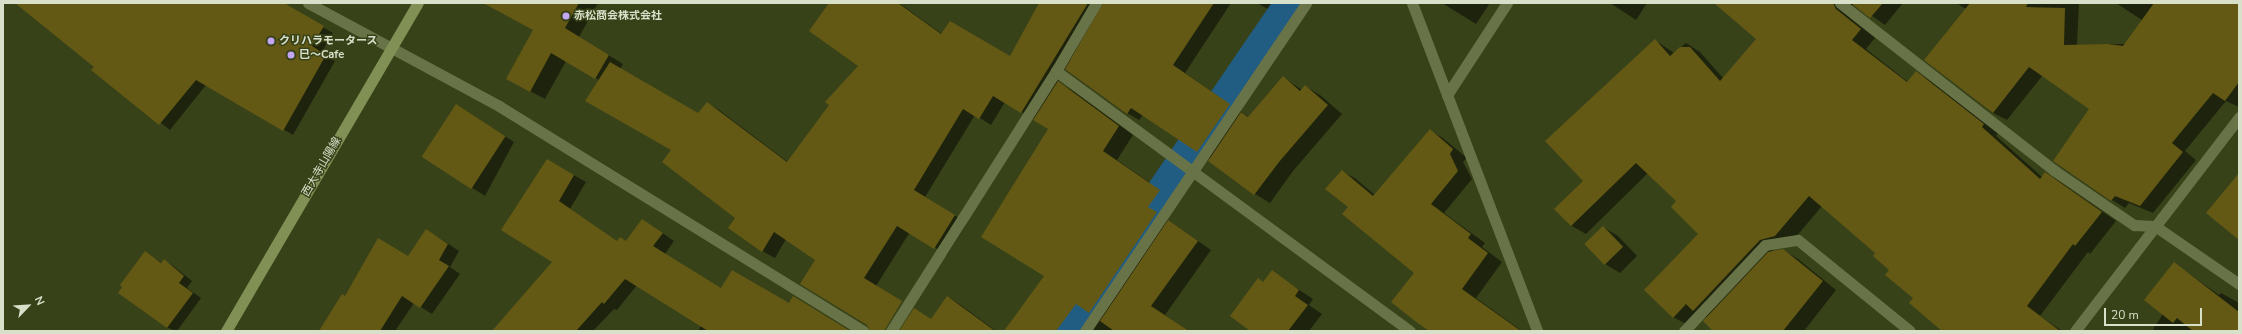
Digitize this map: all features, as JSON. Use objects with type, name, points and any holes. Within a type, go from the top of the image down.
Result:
[{"type":"main road","name":"西大寺山陽線","points":[[226,331],[418,3]]},
{"type":"street","points":[[308,3],[499,106],[863,331]]},
{"type":"street","points":[[891,331],[1056,71],[1096,3]]},
{"type":"street","points":[[1085,331],[1306,3]]},
{"type":"street","points":[[1412,3],[1537,331]]},
{"type":"street","points":[[1447,95],[1507,3]]},
{"type":"street","points":[[1840,3],[2055,171],[2134,225],[2155,226],[2239,284]]},
{"type":"street","points":[[1056,71],[1410,331]]},
{"type":"street","points":[[2075,331],[2239,117]]},
{"type":"street","points":[[1684,331],[1765,245],[1798,240],[1910,331]]},
{"type":"building","points":[[15,3],[284,3],[324,26],[312,46],[326,55],[283,131],[196,80],[159,125],[91,70],[94,67]]},
{"type":"building","points":[[483,3],[579,3],[565,28],[609,55],[595,79],[551,53],[530,92],[506,79],[533,30]]},
{"type":"building","points":[[829,3],[898,3],[941,34],[950,21],[1010,56],[1039,3],[1088,3],[1021,113],[993,96],[979,119],[963,109],[914,190],[955,215],[934,249],[897,226],[864,278],[902,301],[884,331],[870,331],[867,325],[800,284],[815,260],[774,232],[762,252],[728,228],[735,218],[662,162],[671,150],[585,101],[610,62],[698,113],[707,102],[787,162],[829,105],[825,102],[858,66],[809,31]]},
{"type":"building","points":[[1103,3],[1214,3],[1173,65],[1230,104],[1197,152],[1131,108],[1127,114],[1065,69]]},
{"type":"building","points":[[1714,3],[1833,3],[1836,9],[1861,29],[1852,40],[1907,82],[1916,71],[1984,124],[1982,127],[2040,179],[2045,172],[2102,212],[2075,246],[2073,244],[2027,306],[2060,331],[1942,331],[1909,303],[1913,298],[1885,275],[1889,270],[1873,256],[1875,253],[1809,196],[1775,236],[1760,240],[1693,311],[1686,304],[1673,318],[1644,290],[1698,234],[1671,207],[1676,201],[1636,163],[1571,226],[1554,209],[1583,181],[1545,141],[1655,39],[1670,56],[1680,47],[1690,47],[1720,81],[1756,39]]},
{"type":"building","points":[[1851,3],[1883,3],[1870,18]]},
{"type":"building","points":[[1970,3],[2028,3],[2026,7],[2065,8],[2064,45],[2107,44],[2123,46],[2154,3],[2239,3],[2239,82],[2225,101],[2213,93],[2172,143],[2183,152],[2140,206],[2115,196],[2111,201],[2053,161],[2089,109],[2029,67],[1993,113],[1924,60]]},
{"type":"building","points":[[1283,76],[1300,91],[1305,85],[1328,105],[1279,162],[1254,195],[1208,161],[1241,112],[1248,117]]},
{"type":"building","points":[[1058,81],[1119,126],[1103,151],[1160,190],[1148,207],[1157,212],[1089,313],[1076,304],[1056,331],[1004,331],[1044,276],[981,237],[1048,129],[1033,120]]},
{"type":"building","points":[[456,104],[505,136],[471,189],[422,157]]},
{"type":"building","points":[[1430,129],[1453,149],[1450,154],[1458,171],[1431,204],[1471,234],[1468,238],[1488,253],[1462,289],[1521,331],[1429,331],[1415,321],[1391,302],[1414,273],[1342,214],[1348,207],[1325,189],[1342,170],[1373,196]]},
{"type":"building","points":[[547,159],[574,175],[559,201],[617,241],[620,237],[626,241],[642,219],[663,233],[653,246],[721,288],[732,270],[789,303],[793,296],[850,331],[708,331],[625,279],[604,304],[602,302],[576,331],[492,331],[552,262],[501,230]]},
{"type":"building","points":[[2239,173],[2239,240],[2206,213]]},
{"type":"building","points":[[1168,220],[1198,241],[1151,306],[1189,331],[1114,331],[1100,321]]},
{"type":"building","points":[[1603,226],[1623,247],[1604,265],[1584,244]]},
{"type":"building","points":[[426,229],[448,244],[439,260],[449,266],[420,308],[402,296],[380,331],[319,331],[342,294],[345,296],[378,238],[408,256]]},
{"type":"building","points":[[1783,249],[1823,281],[1783,331],[1713,331],[1703,321],[1768,252]]},
{"type":"building","points":[[145,251],[161,263],[164,259],[184,276],[179,283],[193,293],[167,328],[118,293],[122,287],[120,285]]},
{"type":"building","points":[[2174,262],[2239,312],[2239,331],[2193,331],[2177,318],[2173,323],[2144,300]]},
{"type":"building","points":[[1272,270],[1299,290],[1295,296],[1308,305],[1288,331],[1250,331],[1230,316],[1258,278],[1263,282]]},
{"type":"building","points":[[947,296],[995,331],[899,331],[914,308],[931,319]]},
{"type":"waterway","points":[[1187,157],[1292,3]]},
{"type":"waterway","points":[[1070,331],[1177,172]]},
{"type":"place","name":"赤松商会株式会社","points":[[566,16]]},
{"type":"place","name":"クリハラモータース","points":[[271,41]]},
{"type":"place","name":"巳～Cafe","points":[[291,55]]}]
